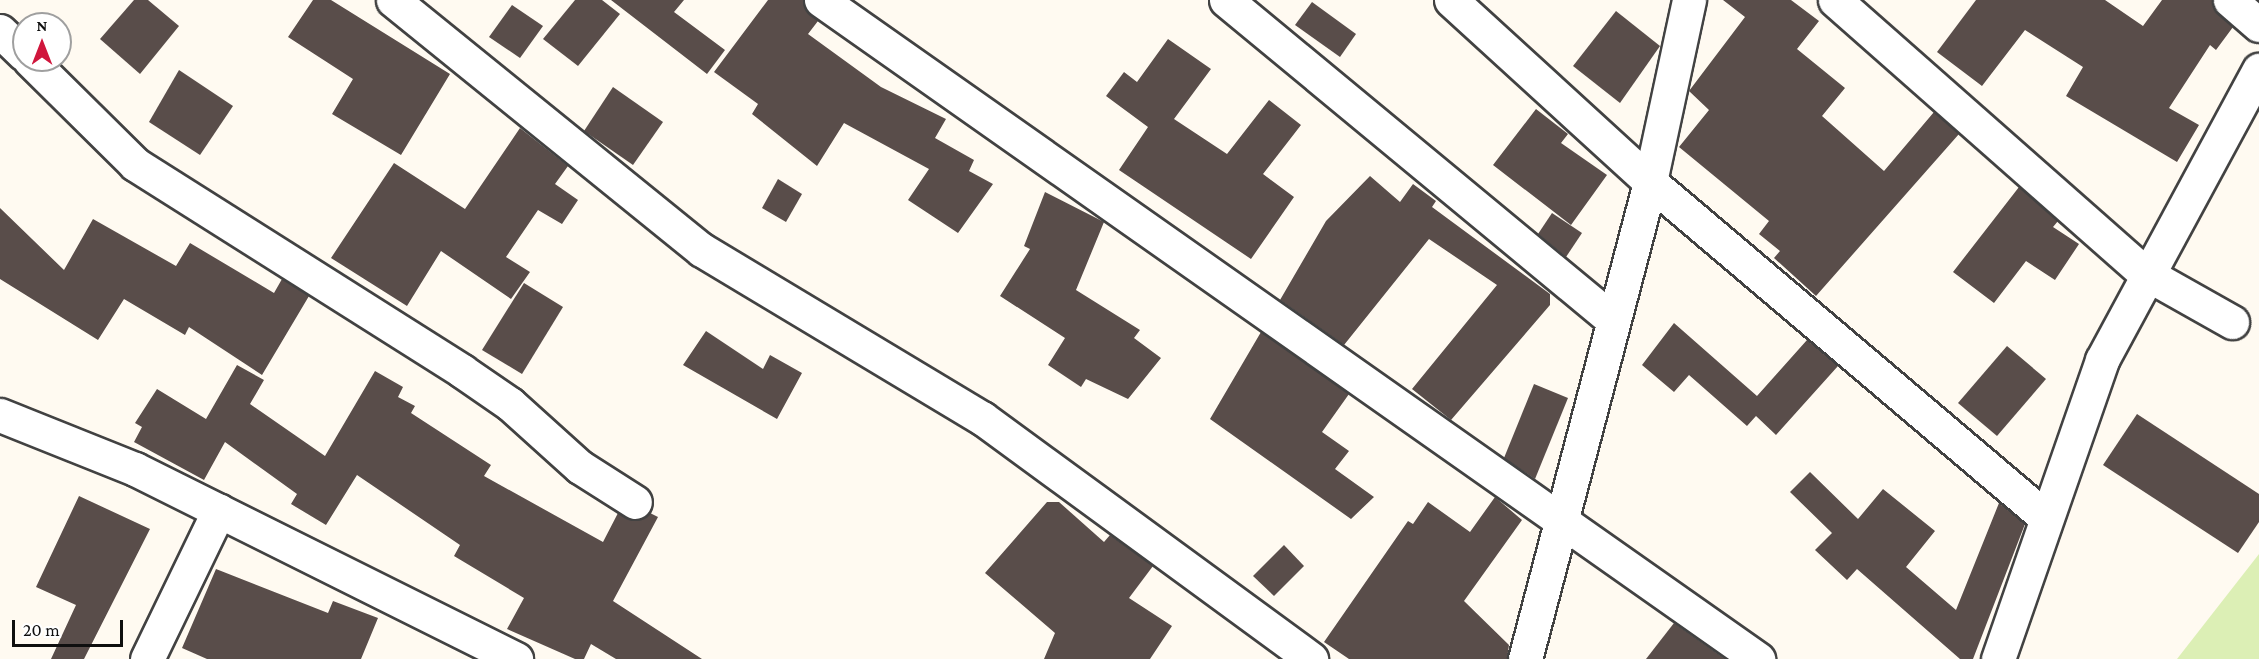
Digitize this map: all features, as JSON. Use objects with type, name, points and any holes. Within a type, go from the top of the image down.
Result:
[{"type":"street","points":[[393,0],[702,250],[982,418],[1311,659]]},
{"type":"street","points":[[821,0],[1758,659]]},
{"type":"street","points":[[1226,0],[1611,319]]},
{"type":"street","points":[[1451,0],[1650,182],[2044,516]]},
{"type":"street","points":[[1525,659],[1611,319],[1650,182],[1689,0]]},
{"type":"street","points":[[1835,0],[2145,273],[2232,322]]},
{"type":"street","points":[[2230,0],[2259,25]]},
{"type":"street","points":[[0,31],[12,42]]},
{"type":"street","points":[[1998,659],[2044,516],[2102,360],[2145,273],[2259,70]]},
{"type":"street","points":[[42,72],[135,164],[462,371],[510,404],[580,467],[635,502]]},
{"type":"street","points":[[0,390],[38,427]]},
{"type":"street","points":[[0,415],[38,427],[219,510],[516,659]]},
{"type":"street","points":[[147,659],[219,510]]},
{"type":"green space","points":[[2259,554],[2259,659],[2177,659]]},
{"type":"building","points":[[134,0],[148,0],[179,26],[140,74],[100,39]]},
{"type":"building","points":[[313,0],[331,0],[450,74],[401,155],[332,114],[353,79],[288,37]]},
{"type":"building","points":[[575,0],[602,0],[620,14],[578,66],[543,39]]},
{"type":"building","points":[[611,0],[684,0],[674,12],[725,50],[707,74]]},
{"type":"building","points":[[768,0],[803,0],[818,21],[808,34],[881,87],[946,119],[935,138],[974,160],[969,171],[993,184],[958,233],[908,200],[929,169],[844,123],[817,166],[752,114],[758,104],[714,72]]},
{"type":"building","points":[[1723,0],[1791,0],[1819,21],[1797,49],[1845,88],[1822,116],[1884,171],[1934,112],[1959,134],[1816,296],[1774,258],[1780,251],[1759,234],[1769,221],[1679,147],[1709,110],[1689,91],[1745,17]]},
{"type":"building","points":[[1976,0],[2105,0],[2143,26],[2162,0],[2212,0],[2233,27],[2216,50],[2210,45],[2169,108],[2199,125],[2177,162],[2066,96],[2083,67],[2025,30],[1982,86],[1937,52]]},
{"type":"building","points":[[1312,2],[1356,34],[1340,57],[1295,25]]},
{"type":"building","points":[[512,5],[543,26],[520,58],[489,37]]},
{"type":"building","points":[[1616,11],[1660,46],[1620,103],[1573,66]]},
{"type":"building","points":[[1168,39],[1211,69],[1174,119],[1227,154],[1269,100],[1301,125],[1263,174],[1294,197],[1251,259],[1119,170],[1148,127],[1106,96],[1124,72],[1137,82]]},
{"type":"building","points":[[179,70],[233,106],[200,155],[149,122]]},
{"type":"building","points":[[613,87],[663,122],[633,165],[584,131]]},
{"type":"building","points":[[1536,109],[1568,134],[1561,143],[1607,175],[1571,225],[1493,165]]},
{"type":"building","points":[[520,128],[568,166],[555,184],[578,200],[562,224],[538,210],[506,257],[530,272],[511,299],[441,251],[407,306],[331,258],[394,163],[465,209]]},
{"type":"building","points":[[1370,176],[1400,202],[1413,184],[1436,201],[1432,207],[1550,294],[1550,305],[1451,420],[1412,389],[1497,285],[1429,239],[1344,345],[1280,300],[1326,221]]},
{"type":"building","points":[[778,179],[802,194],[786,222],[762,208]]},
{"type":"building","points":[[2019,187],[2058,221],[2053,227],[2079,244],[2055,280],[2026,261],[1994,303],[1953,272]]},
{"type":"building","points":[[1045,192],[1104,222],[1076,290],[1140,330],[1134,338],[1161,358],[1128,399],[1086,379],[1081,387],[1048,365],[1065,338],[1000,296],[1030,249],[1024,246]]},
{"type":"building","points":[[0,208],[64,270],[93,219],[176,266],[190,243],[274,293],[282,279],[309,296],[262,375],[189,327],[185,335],[124,299],[98,340],[0,279]]},
{"type":"building","points":[[1552,213],[1582,233],[1566,257],[1538,234]]},
{"type":"building","points":[[524,283],[563,307],[522,374],[482,350]]},
{"type":"building","points":[[1674,323],[1757,396],[1807,340],[1838,366],[1776,435],[1756,416],[1747,426],[1689,375],[1674,392],[1642,365]]},
{"type":"building","points":[[706,331],[763,369],[770,355],[802,373],[777,419],[683,365]]},
{"type":"building","points":[[1261,332],[1349,394],[1322,432],[1349,451],[1335,469],[1374,497],[1351,519],[1210,419]]},
{"type":"building","points":[[2007,346],[2046,379],[1997,436],[1958,403]]},
{"type":"building","points":[[237,365],[264,380],[250,404],[325,456],[375,371],[403,387],[398,397],[415,406],[411,413],[491,465],[484,476],[603,542],[618,513],[634,521],[650,513],[658,517],[613,601],[702,659],[616,659],[591,644],[584,659],[575,659],[507,629],[524,598],[454,556],[460,545],[357,475],[326,525],[291,504],[297,494],[225,442],[204,480],[134,442],[142,427],[135,423],[157,389],[206,419]]},
{"type":"building","points":[[1534,384],[1568,398],[1535,479],[1504,458]]},
{"type":"building","points":[[2137,414],[2259,494],[2259,522],[2238,553],[2103,465]]},
{"type":"building","points":[[1810,472],[1858,519],[1883,489],[1935,531],[1906,567],[1956,610],[1999,503],[2025,524],[1973,659],[1960,659],[1857,569],[1847,580],[1815,550],[1832,533],[1790,492]]},
{"type":"building","points":[[79,496],[150,529],[84,659],[51,659],[76,605],[36,587]]},
{"type":"building","points":[[1495,497],[1522,520],[1464,601],[1509,645],[1507,659],[1349,659],[1324,642],[1408,521],[1413,524],[1428,502],[1470,532]]},
{"type":"building","points":[[1047,502],[1059,502],[1104,542],[1110,535],[1153,566],[1129,598],[1172,626],[1150,659],[1044,659],[1055,633],[985,573]]},
{"type":"building","points":[[1284,545],[1304,566],[1274,596],[1253,576]]},
{"type":"building","points":[[216,569],[328,613],[333,601],[378,618],[361,659],[207,659],[182,648]]},
{"type":"building","points":[[1674,623],[1725,659],[1646,659]]}]
